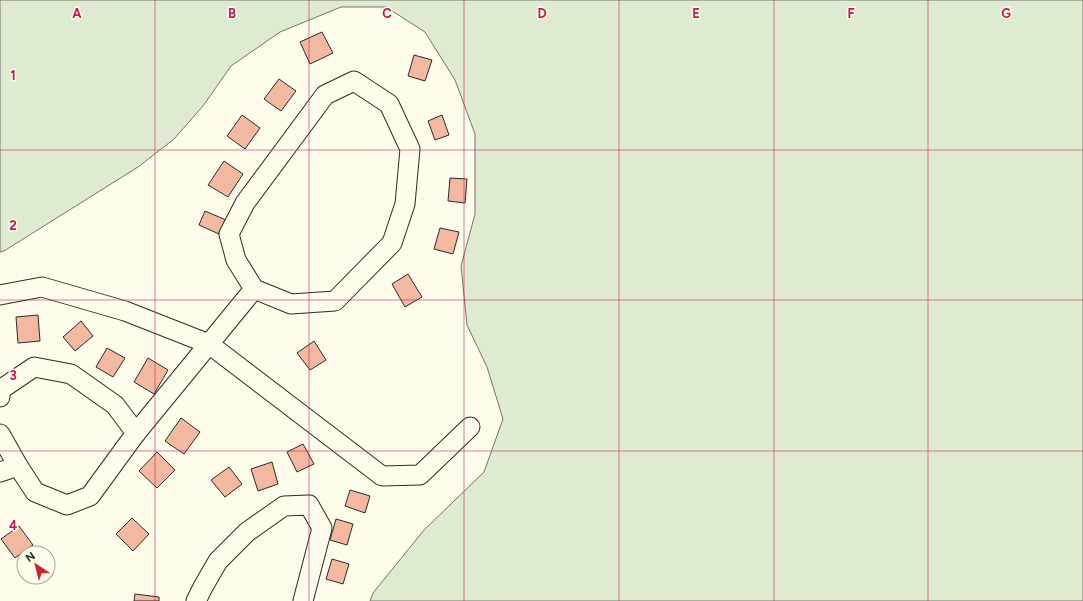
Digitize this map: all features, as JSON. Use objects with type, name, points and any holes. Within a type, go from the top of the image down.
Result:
[{"type":"street","points":[[354,81],[389,104],[410,149],[405,204],[392,243],[335,301],[291,304],[254,289],[236,260],[229,234],[245,203],[325,95],[354,81]]},
{"type":"street","points":[[0,295],[42,287],[125,311],[209,344],[382,476],[420,475],[470,427]]},
{"type":"street","points":[[0,434],[35,492],[67,505],[90,496],[136,433],[254,289]]},
{"type":"street","points":[[0,397],[0,390],[34,367],[71,374],[115,405],[136,433]]},
{"type":"street","points":[[0,472],[18,466]]},
{"type":"street","points":[[196,601],[218,561],[247,532],[284,506],[309,505],[322,528],[303,601]]},
{"type":"green space","points":[[0,0],[1083,0],[1083,601],[370,601],[373,593],[424,530],[484,472],[503,419],[487,367],[467,325],[461,266],[475,214],[475,134],[455,80],[425,32],[386,7],[341,7],[280,32],[231,66],[203,106],[174,139],[138,167],[4,251],[0,252]]},
{"type":"building","points":[[322,32],[333,53],[310,64],[300,42]]},
{"type":"building","points":[[414,55],[432,60],[425,81],[408,76]]},
{"type":"building","points":[[279,79],[296,91],[281,111],[264,99]]},
{"type":"building","points":[[242,115],[260,128],[245,149],[227,136]]},
{"type":"building","points":[[442,115],[449,135],[435,140],[428,121]]},
{"type":"building","points":[[224,161],[243,174],[228,197],[208,185]]},
{"type":"building","points":[[450,178],[467,179],[465,203],[448,201]]},
{"type":"building","points":[[205,211],[226,220],[219,234],[199,225]]},
{"type":"building","points":[[440,228],[459,232],[453,254],[434,249]]},
{"type":"building","points":[[408,274],[422,297],[405,307],[392,284]]},
{"type":"building","points":[[38,315],[40,341],[18,343],[16,317]]},
{"type":"building","points":[[81,321],[93,336],[75,351],[63,337]]},
{"type":"building","points":[[314,341],[326,360],[310,370],[297,353]]},
{"type":"building","points":[[107,348],[125,358],[113,377],[96,367]]},
{"type":"building","points":[[148,358],[168,370],[154,394],[134,382]]},
{"type":"building","points":[[181,418],[200,432],[184,454],[165,441]]},
{"type":"building","points":[[303,444],[314,464],[297,472],[287,452]]},
{"type":"building","points":[[157,452],[175,470],[157,488],[139,471]]},
{"type":"building","points":[[272,462],[278,484],[258,491],[251,469]]},
{"type":"building","points":[[229,467],[242,484],[225,497],[211,480]]},
{"type":"building","points":[[350,490],[370,496],[365,513],[345,506]]},
{"type":"building","points":[[132,518],[149,534],[133,551],[116,534]]},
{"type":"building","points":[[336,519],[353,524],[347,545],[330,540]]},
{"type":"building","points":[[19,526],[33,545],[16,545],[15,558],[1,539]]},
{"type":"building","points":[[332,559],[349,564],[343,584],[326,579]]},
{"type":"building","points":[[135,594],[159,597],[159,601],[134,601]]}]
